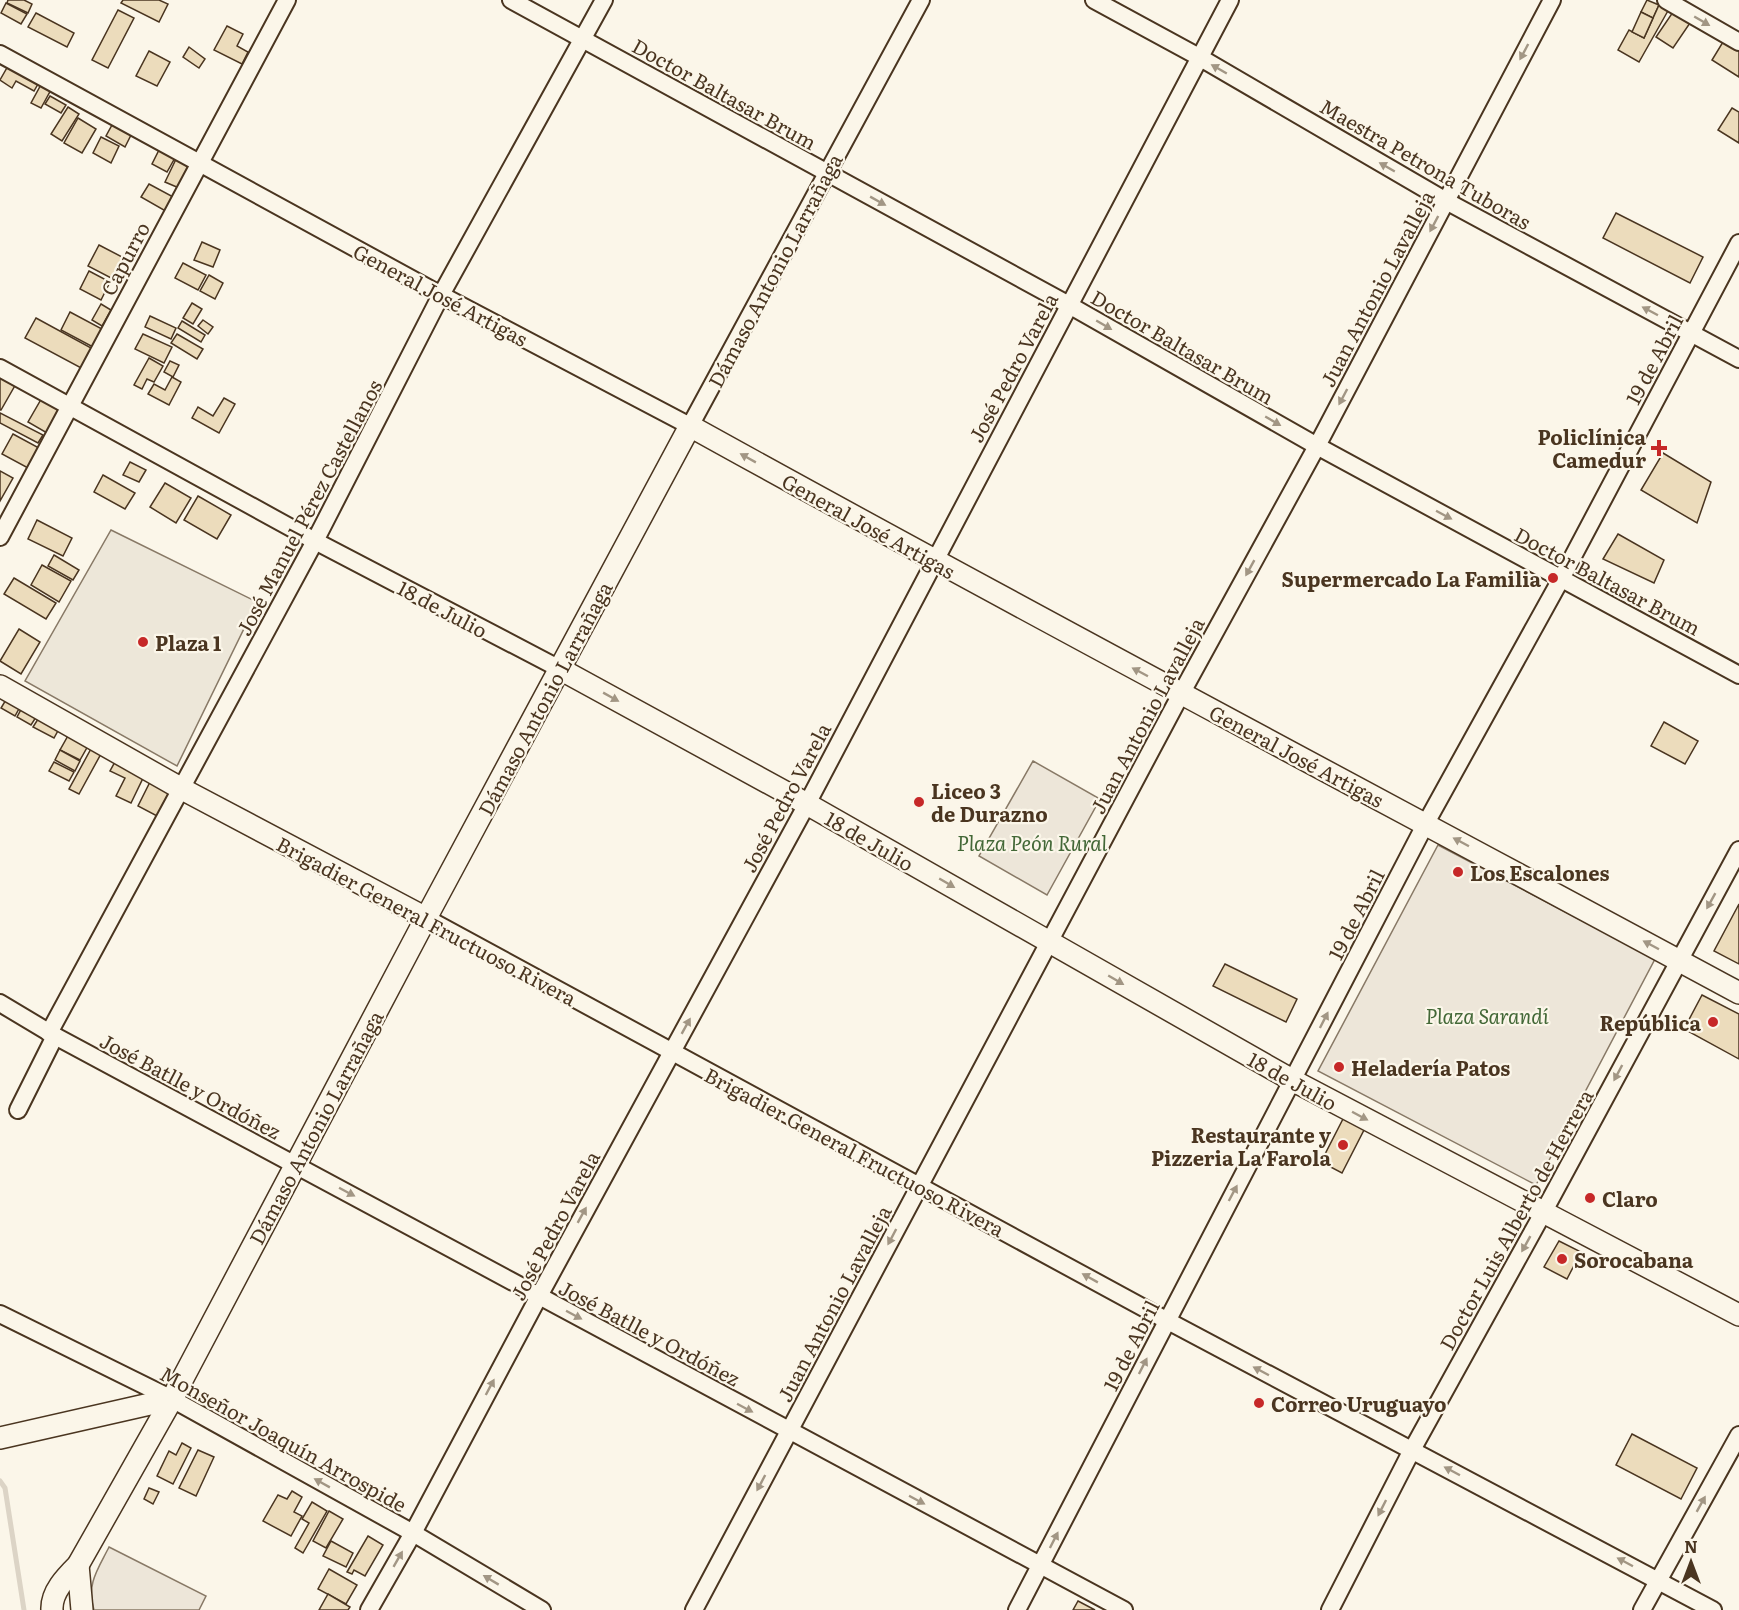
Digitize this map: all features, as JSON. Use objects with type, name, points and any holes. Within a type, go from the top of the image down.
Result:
[{"type":"street","name":"Capurro","points":[[0,537],[287,0]]},
{"type":"street","name":"Doctor Baltasar Brum","points":[[511,0],[1069,305],[1317,446],[1739,675]]},
{"type":"street","name":"José Manuel Pérez Castellanos","points":[[18,1110],[52,1035],[315,541],[441,295],[604,0]]},
{"type":"street","name":"Dámaso Antonio Larrañaga","points":[[52,1610],[51,1605],[61,1583],[78,1565],[172,1399],[426,918],[826,172],[921,0]]},
{"type":"street","name":"Maestra Petrona Tuboras","points":[[1095,0],[1199,57],[1446,201],[1739,359]]},
{"type":"street","name":"José Pedro Varela","points":[[369,1610],[413,1533],[539,1296],[807,804],[1230,0]]},
{"type":"street","name":"Juan Antonio Lavalleja","points":[[694,1610],[1181,694],[1317,446],[1552,0]]},
{"type":"street","points":[[1666,0],[1739,42]]},
{"type":"street","name":"General José Artigas","points":[[0,54],[441,295],[690,426],[933,561],[1426,823],[1739,993]]},
{"type":"street","name":"19 de Abril","points":[[1017,1610],[1426,823],[1561,579],[1739,243]]},
{"type":"street","name":"18 de Julio","points":[[0,368],[315,541],[560,669],[807,804],[1292,1080],[1543,1214],[1739,1315]]},
{"type":"street","name":"Brigadier General Fructuoso Rivera","points":[[0,686],[182,789],[426,918],[1166,1320],[1713,1610]]},
{"type":"street","name":"Doctor Luis Alberto de Herrera","points":[[1330,1610],[1412,1450],[1543,1214],[1739,850]]},
{"type":"street","name":"José Batlle y Ordóñez","points":[[0,1003],[52,1035],[1124,1610]]},
{"type":"street","name":"Monseñor Joaquín Arrospide","points":[[0,1314],[172,1399],[413,1533],[542,1610]]},
{"type":"street","points":[[0,1438],[172,1399]]},
{"type":"street","points":[[1642,1610],[1739,1435]]},
{"type":"street","points":[[78,1565],[82,1610]]},
{"type":"green space","name":"Plaza Peón Rural","points":[[1033,761],[1100,799],[1047,895],[979,856]]},
{"type":"green space","name":"Plaza Sarandí","points":[[1438,845],[1655,959],[1536,1185],[1318,1071]]},
{"type":"green space","points":[[109,1547],[206,1596],[199,1610],[94,1610],[92,1584]]},
{"type":"shaded area","name":"Plaza 1","points":[[111,530],[257,602],[177,766],[25,681]]},
{"type":"building","points":[[8,0],[24,0],[32,4],[28,13],[7,3]]},
{"type":"building","points":[[123,0],[159,0],[168,4],[159,22],[121,3]]},
{"type":"building","points":[[1647,0],[1659,5],[1653,18],[1641,12]]},
{"type":"building","points":[[6,3],[27,14],[21,24],[1,13]]},
{"type":"building","points":[[1659,5],[1669,9],[1639,62],[1618,50],[1629,30],[1644,38]]},
{"type":"building","points":[[118,10],[134,18],[108,68],[92,60]]},
{"type":"building","points":[[1641,12],[1653,18],[1644,38],[1632,32]]},
{"type":"building","points":[[1673,12],[1690,23],[1673,48],[1656,37]]},
{"type":"building","points":[[36,13],[74,33],[67,47],[28,27]]},
{"type":"building","points":[[227,26],[243,34],[237,46],[248,52],[242,64],[214,50]]},
{"type":"building","points":[[1726,37],[1739,44],[1739,77],[1712,60]]},
{"type":"building","points":[[189,47],[205,59],[199,68],[183,57]]},
{"type":"building","points":[[149,51],[170,62],[157,86],[136,76]]},
{"type":"building","points":[[8,66],[38,84],[34,91],[16,81],[12,88],[0,80]]},
{"type":"building","points":[[43,81],[53,86],[41,108],[31,103]]},
{"type":"building","points":[[50,96],[66,105],[61,113],[45,104]]},
{"type":"building","points":[[68,107],[79,114],[62,141],[51,134]]},
{"type":"building","points":[[1732,108],[1739,112],[1739,143],[1718,130]]},
{"type":"building","points":[[78,118],[96,129],[82,153],[64,143]]},
{"type":"building","points":[[112,125],[131,135],[125,147],[106,136]]},
{"type":"building","points":[[101,137],[119,146],[111,163],[93,153]]},
{"type":"building","points":[[160,148],[176,156],[167,172],[152,164]]},
{"type":"building","points":[[178,155],[192,162],[179,188],[165,182]]},
{"type":"building","points":[[149,184],[177,199],[169,213],[141,197]]},
{"type":"building","points":[[1616,213],[1703,257],[1690,283],[1603,238]]},
{"type":"building","points":[[202,242],[220,250],[213,267],[194,260]]},
{"type":"building","points":[[99,245],[124,258],[113,279],[88,266]]},
{"type":"building","points":[[183,263],[206,275],[198,290],[175,278]]},
{"type":"building","points":[[89,271],[110,282],[101,300],[80,289]]},
{"type":"building","points":[[209,275],[223,283],[215,299],[200,291]]},
{"type":"building","points":[[192,303],[202,309],[193,324],[183,318]]},
{"type":"building","points":[[101,304],[111,310],[102,326],[92,320]]},
{"type":"building","points":[[70,312],[102,329],[93,347],[61,330]]},
{"type":"building","points":[[150,316],[176,328],[171,339],[145,327]]},
{"type":"building","points":[[36,318],[93,349],[83,369],[25,338]]},
{"type":"building","points":[[203,320],[213,327],[208,334],[198,326]]},
{"type":"building","points":[[182,321],[205,335],[201,342],[178,328]]},
{"type":"building","points":[[143,334],[172,347],[164,363],[135,349]]},
{"type":"building","points":[[177,334],[203,349],[197,359],[171,343]]},
{"type":"building","points":[[149,358],[163,366],[154,382],[147,379],[142,389],[134,385]]},
{"type":"building","points":[[170,361],[179,365],[173,377],[164,372]]},
{"type":"building","points":[[0,372],[17,382],[1,410],[0,410]]},
{"type":"building","points":[[172,377],[181,382],[169,405],[148,394],[154,384],[165,390]]},
{"type":"building","points":[[43,396],[62,406],[47,433],[28,422]]},
{"type":"building","points":[[224,398],[235,404],[219,433],[192,418],[198,407],[213,416]]},
{"type":"building","points":[[0,413],[43,435],[38,443],[0,423]]},
{"type":"building","points":[[13,434],[39,448],[28,468],[2,454]]},
{"type":"building","points":[[1663,453],[1711,482],[1697,523],[1641,490]]},
{"type":"building","points":[[130,462],[146,470],[139,482],[123,475]]},
{"type":"building","points":[[0,471],[13,478],[0,501]]},
{"type":"building","points":[[103,475],[135,493],[125,509],[94,492]]},
{"type":"building","points":[[165,483],[191,498],[176,523],[150,507]]},
{"type":"building","points":[[198,496],[231,515],[217,539],[184,520]]},
{"type":"building","points":[[37,520],[72,538],[63,556],[28,539]]},
{"type":"building","points":[[1618,534],[1664,560],[1654,583],[1603,559]]},
{"type":"building","points":[[54,555],[79,570],[73,580],[48,566]]},
{"type":"building","points":[[42,565],[71,581],[59,602],[31,585]]},
{"type":"building","points":[[14,578],[56,603],[46,619],[4,594]]},
{"type":"building","points":[[19,629],[40,642],[21,674],[0,661]]},
{"type":"building","points":[[7,698],[21,705],[15,716],[1,708]]},
{"type":"building","points":[[23,706],[38,714],[31,725],[17,717]]},
{"type":"building","points":[[40,716],[60,727],[54,738],[33,727]]},
{"type":"building","points":[[1664,722],[1698,741],[1685,764],[1651,746]]},
{"type":"building","points":[[69,734],[89,744],[80,760],[60,750]]},
{"type":"building","points":[[92,747],[102,752],[79,794],[69,789]]},
{"type":"building","points":[[60,750],[80,761],[75,771],[55,760]]},
{"type":"building","points":[[116,760],[145,774],[131,803],[116,796],[125,778],[110,771]]},
{"type":"building","points":[[54,762],[74,772],[69,781],[49,771]]},
{"type":"building","points":[[152,778],[171,788],[157,816],[138,806]]},
{"type":"building","points":[[1739,904],[1739,964],[1714,951]]},
{"type":"building","points":[[1225,964],[1297,999],[1286,1022],[1213,986]]},
{"type":"building","name":"República","points":[[1702,995],[1739,1014],[1739,1059],[1684,1029]]},
{"type":"building","name":"Restaurante y Pizzeria La Farola","points":[[1344,1117],[1365,1128],[1342,1173],[1321,1162]]},
{"type":"building","name":"Sorocabana","points":[[1559,1241],[1581,1252],[1567,1279],[1544,1267]]},
{"type":"building","points":[[1632,1434],[1697,1468],[1681,1499],[1616,1465]]},
{"type":"building","points":[[182,1443],[191,1448],[173,1484],[157,1476],[169,1451],[176,1455]]},
{"type":"building","points":[[198,1450],[214,1457],[196,1496],[179,1488]]},
{"type":"building","points":[[149,1488],[159,1492],[153,1504],[144,1499]]},
{"type":"building","points":[[292,1491],[302,1497],[294,1512],[302,1516],[291,1536],[263,1521],[278,1495],[287,1499]]},
{"type":"building","points":[[312,1502],[327,1511],[303,1553],[295,1548],[309,1523],[302,1519]]},
{"type":"building","points":[[329,1511],[343,1519],[326,1548],[313,1541]]},
{"type":"building","points":[[368,1536],[383,1545],[365,1576],[354,1570],[352,1574],[347,1572]]},
{"type":"building","points":[[331,1541],[353,1553],[346,1567],[323,1556]]},
{"type":"building","points":[[329,1569],[357,1585],[346,1604],[318,1589]]},
{"type":"building","points":[[328,1594],[350,1607],[348,1610],[319,1610]]},
{"type":"building","points":[[1078,1601],[1095,1610],[1073,1610]]},
{"type":"waterway","points":[[0,1481],[5,1488],[24,1610]]},
{"type":"place","name":"Policlínica Camedur","points":[[1659,448]]},
{"type":"place","name":"Supermercado La Familia","points":[[1553,578]]},
{"type":"place","name":"Plaza 1","points":[[143,642]]},
{"type":"place","name":"Liceo 3 de Durazno","points":[[919,802]]},
{"type":"place","name":"Los Escalones","points":[[1458,872]]},
{"type":"place","name":"República","points":[[1713,1022]]},
{"type":"place","name":"Heladería Patos","points":[[1339,1067]]},
{"type":"place","name":"Restaurante y Pizzeria La Farola","points":[[1343,1145]]},
{"type":"place","name":"Claro","points":[[1590,1198]]},
{"type":"place","name":"Sorocabana","points":[[1562,1259]]},
{"type":"place","name":"Correo Uruguayo","points":[[1259,1403]]}]
